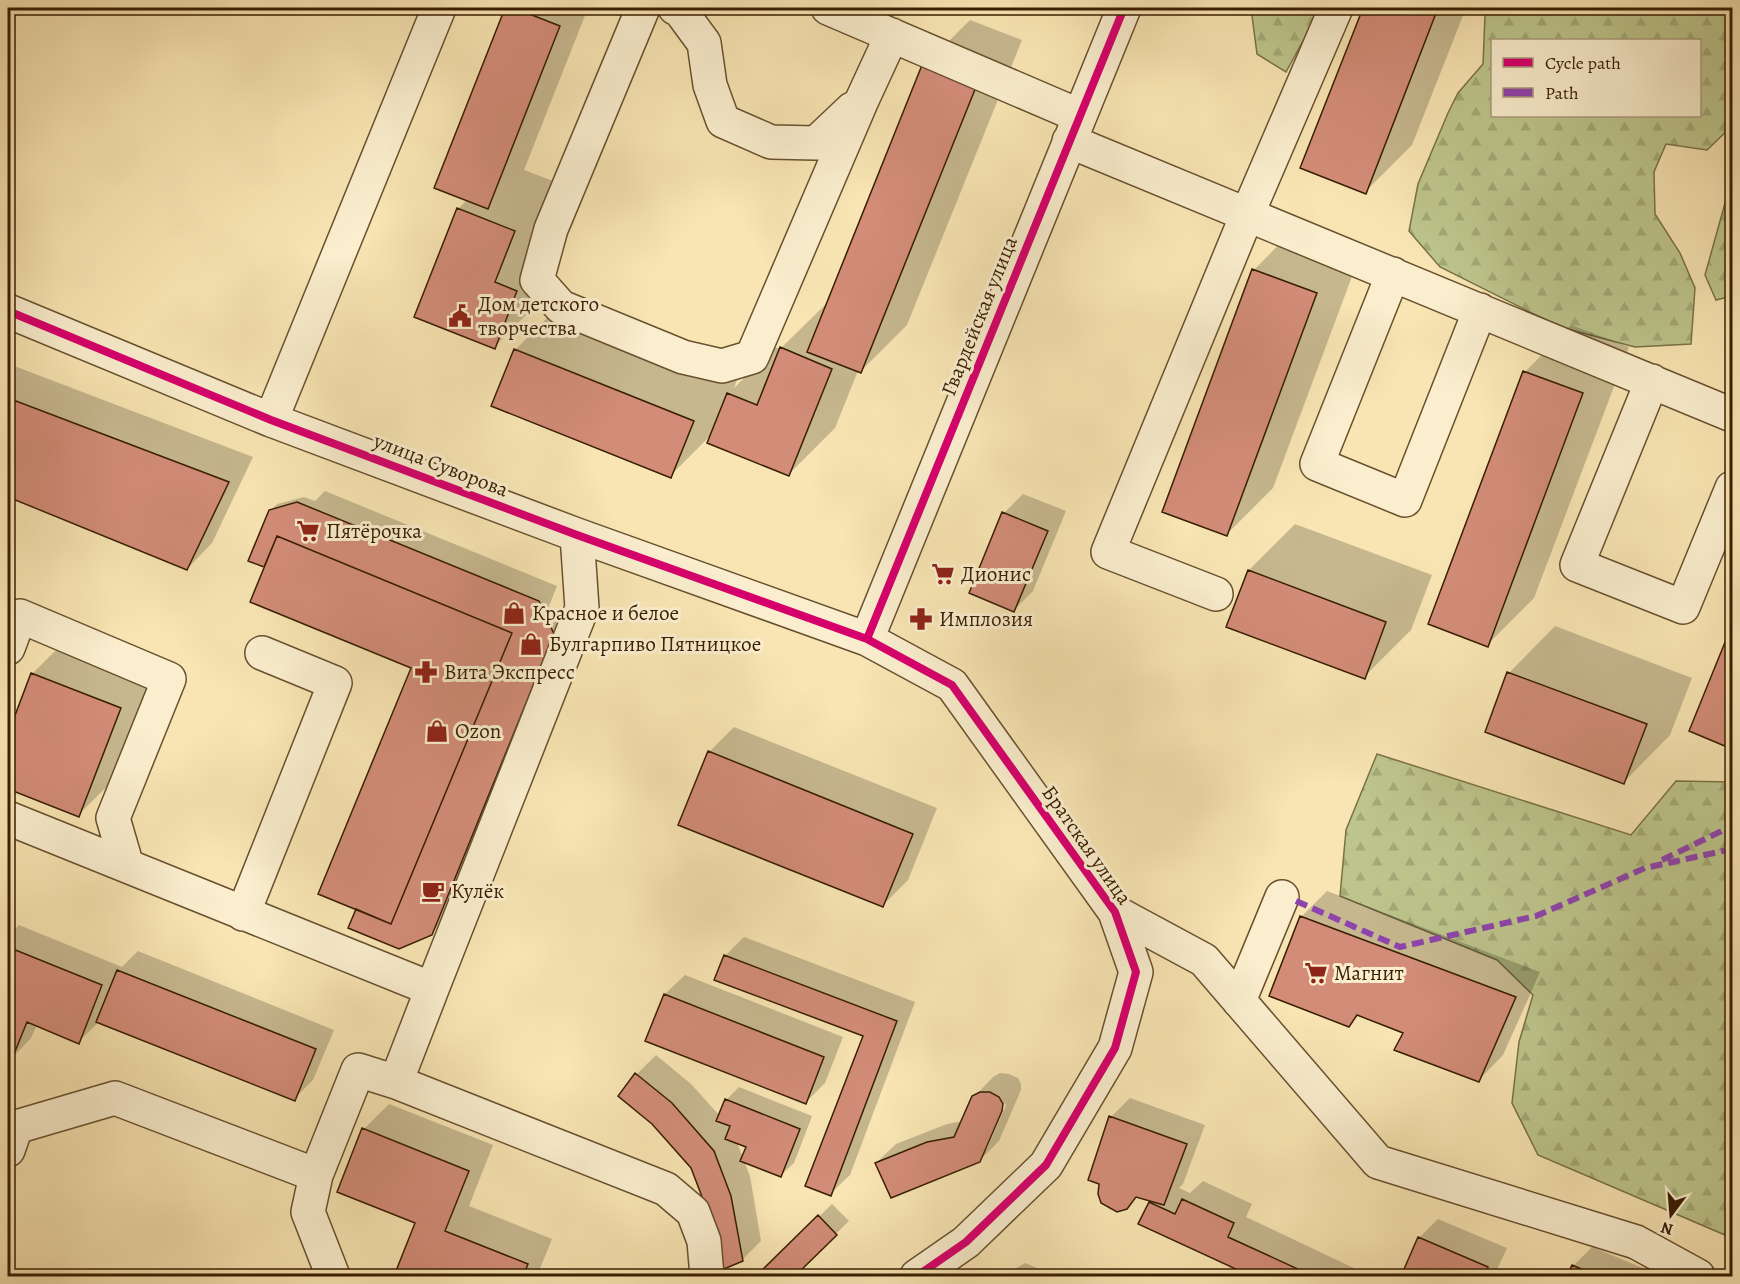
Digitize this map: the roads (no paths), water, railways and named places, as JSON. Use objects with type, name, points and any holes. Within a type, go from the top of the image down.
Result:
[{"type":"street","points":[[271,420],[439,8]]},
{"type":"street","points":[[643,8],[550,229],[537,280],[561,307],[683,357],[722,366],[752,357],[892,35]]},
{"type":"street","points":[[675,8],[679,9],[704,44],[710,85],[723,121],[771,142],[816,143],[862,100]]},
{"type":"street","points":[[828,8],[892,35],[1246,215],[1732,415]]},
{"type":"street","name":"Гвардейская улица","points":[[867,639],[1124,8]]},
{"type":"street","points":[[1216,594],[1108,552],[1246,215],[1336,8]]},
{"type":"street","points":[[1393,274],[1317,464],[1406,500],[1480,310]]},
{"type":"street","name":"улица Суворова","points":[[8,310],[271,420],[578,535],[867,639]]},
{"type":"street","points":[[1652,381],[1577,565],[1683,607],[1732,488]]},
{"type":"street","points":[[396,1082],[582,608],[578,535]]},
{"type":"street","points":[[8,648],[20,616],[169,679],[113,818],[127,866]]},
{"type":"street","name":"Братская улица","points":[[867,639],[952,686],[1115,912],[1136,972],[1115,1048],[1046,1165],[966,1242],[917,1276]]},
{"type":"street","points":[[243,914],[335,683],[262,653]]},
{"type":"street","points":[[8,818],[432,988]]},
{"type":"street","points":[[1239,1001],[1282,897]]},
{"type":"street","points":[[1115,912],[1204,960],[1378,1162],[1636,1242],[1698,1276]]},
{"type":"street","points":[[333,1276],[308,1212],[316,1175],[358,1070],[396,1082],[666,1189],[693,1212],[704,1241],[707,1276]]},
{"type":"street","points":[[8,1150],[16,1127],[115,1098],[316,1175]]},
{"type":"place","name":"Дом детского творчества","points":[[460,316]]},
{"type":"place","name":"Пятёрочка","points":[[308,531]]},
{"type":"place","name":"Дионис","points":[[943,574]]},
{"type":"place","name":"Красное и белое","points":[[514,613]]},
{"type":"place","name":"Имплозия","points":[[921,619]]},
{"type":"place","name":"Булгарпиво Пятницкое","points":[[531,644]]},
{"type":"place","name":"Вита Экспресс","points":[[426,672]]},
{"type":"place","name":"Ozon","points":[[437,731]]},
{"type":"place","name":"Кулёк","points":[[433,891]]},
{"type":"place","name":"Магнит","points":[[1316,973]]}]
